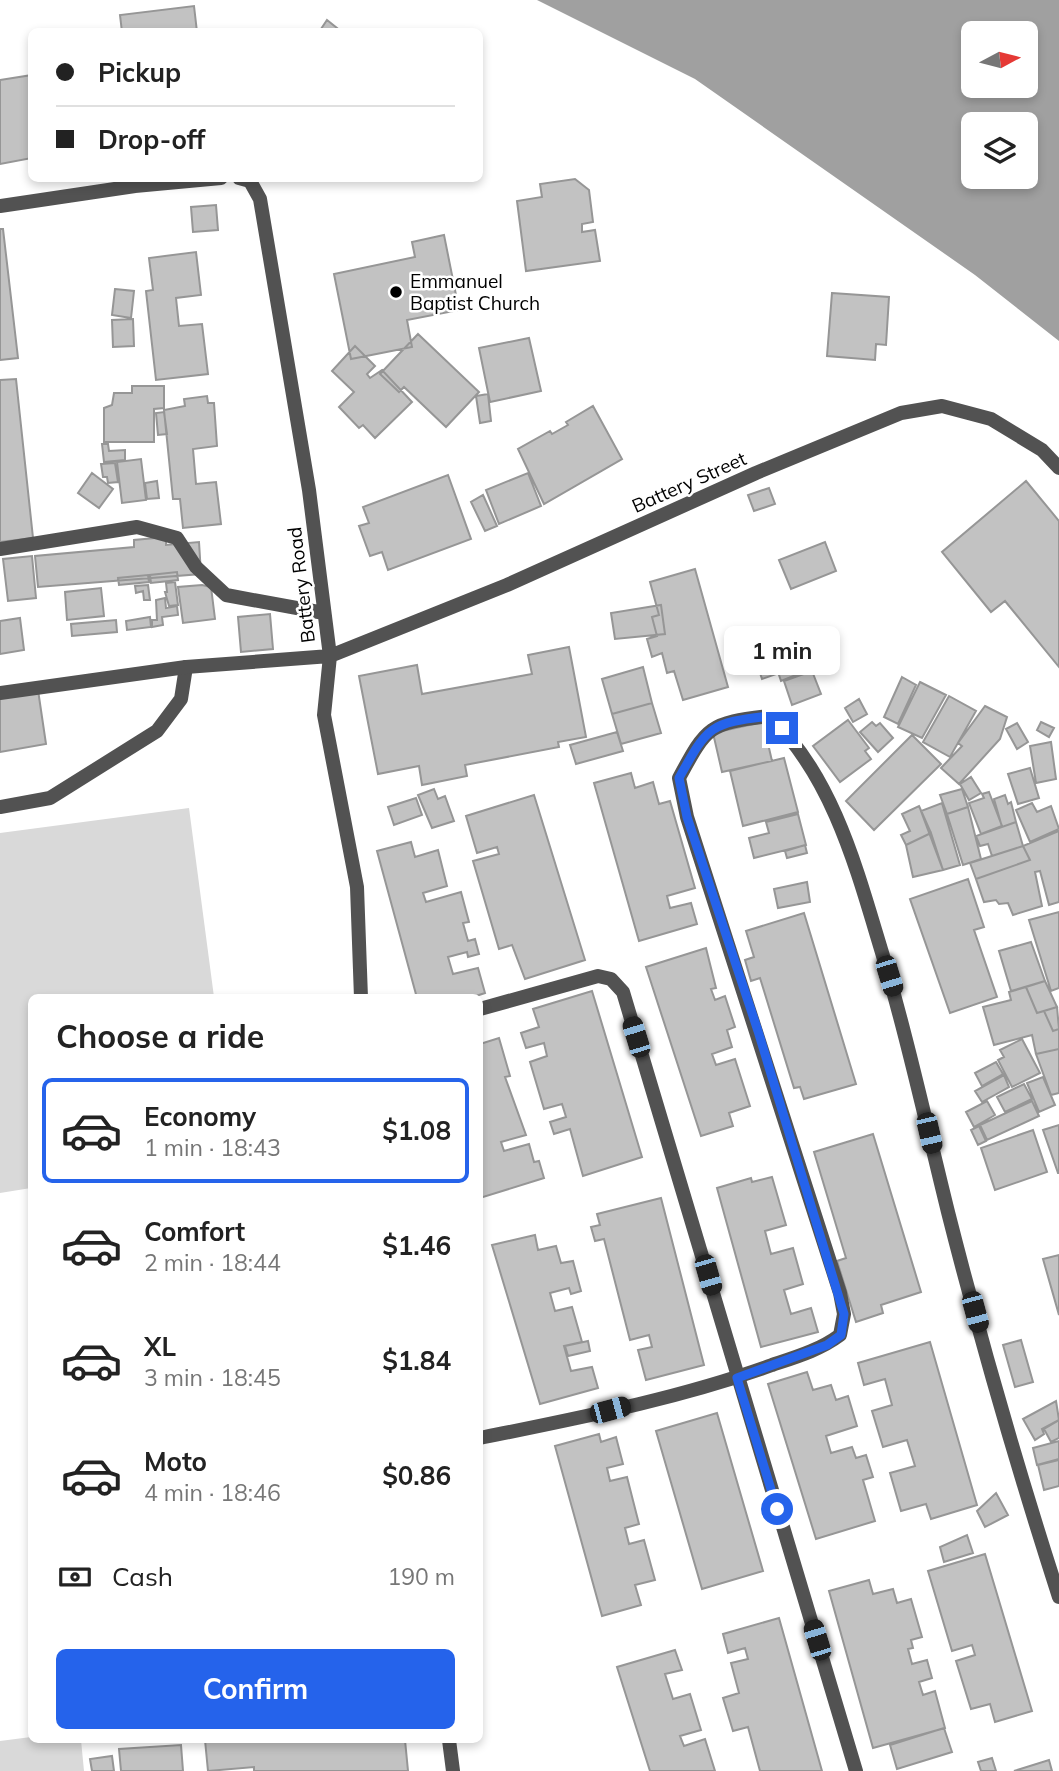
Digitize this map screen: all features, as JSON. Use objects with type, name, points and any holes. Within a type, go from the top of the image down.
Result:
[{"type":"street","points":[[0,206],[178,182]]},
{"type":"street","name":"Battery Road","points":[[251,182],[260,199],[309,490],[330,656],[324,715],[357,887],[362,994]]},
{"type":"street","name":"Battery Street","points":[[0,693],[186,667],[330,656],[507,585],[755,473],[901,413],[942,406],[991,419],[1042,450],[1059,468]]},
{"type":"street","points":[[0,549],[137,527],[177,538],[196,567],[226,595],[324,613]]},
{"type":"street","points":[[0,807],[50,798],[157,731],[181,699],[186,667]]},
{"type":"street","points":[[483,1436],[584,1417],[737,1378],[827,1345],[841,1335],[844,1314],[762,1044],[687,817],[679,778],[701,738],[718,724],[769,716],[782,728],[819,779],[858,871],[905,1028],[948,1211],[1008,1439],[1059,1597]]},
{"type":"street","points":[[483,1008],[598,976],[611,979],[623,992],[856,1771]]},
{"type":"street","points":[[449,1743],[453,1771]]},
{"type":"shaded area","points":[[537,0],[1059,0],[1059,341],[975,275],[695,79]]},
{"type":"shaded area","points":[[189,808],[214,994],[28,994],[28,1188],[0,1193],[0,833]]},
{"type":"shaded area","points":[[28,1737],[28,1743],[81,1743],[84,1771],[0,1771],[0,1741]]},
{"type":"building","points":[[194,6],[197,28],[122,28],[120,15]]},
{"type":"building","points":[[327,20],[337,28],[322,28]]},
{"type":"building","points":[[28,76],[28,159],[0,164],[0,80]]},
{"type":"building","points":[[575,179],[589,190],[593,222],[582,224],[582,232],[595,230],[600,261],[526,271],[517,201],[542,197],[540,184]]},
{"type":"building","points":[[216,205],[218,230],[193,232],[191,207]]},
{"type":"building","points":[[0,229],[3,229],[18,358],[0,360]]},
{"type":"building","name":"Emmanuel Baptist Church","points":[[444,235],[459,310],[407,320],[412,347],[351,359],[334,274],[415,257],[412,242]]},
{"type":"building","points":[[196,252],[201,295],[176,298],[179,326],[202,324],[208,374],[156,380],[146,291],[153,290],[149,258]]},
{"type":"building","points":[[115,289],[134,291],[131,318],[112,315]]},
{"type":"building","points":[[832,293],[889,297],[886,345],[876,344],[875,360],[827,356]]},
{"type":"building","points":[[133,319],[134,346],[113,347],[112,320]]},
{"type":"building","points":[[418,334],[479,392],[446,427],[404,387],[399,392],[380,374]]},
{"type":"building","points":[[529,338],[541,391],[490,402],[479,348]]},
{"type":"building","points":[[355,346],[375,366],[367,374],[370,378],[382,370],[412,402],[375,438],[363,425],[359,428],[339,407],[354,392],[332,371]]},
{"type":"building","points":[[16,379],[33,538],[0,542],[0,380]]},
{"type":"building","points":[[132,386],[164,386],[164,408],[154,409],[154,442],[104,442],[104,408],[112,405],[114,393],[132,393]]},
{"type":"building","points":[[488,394],[491,421],[480,423],[476,396]]},
{"type":"building","points":[[207,396],[208,403],[214,403],[217,446],[193,449],[196,484],[216,482],[221,524],[183,528],[180,499],[173,499],[164,410],[185,406],[184,399]]},
{"type":"building","points":[[593,406],[622,459],[544,504],[518,449],[550,431],[552,434],[568,425],[566,422]]},
{"type":"building","points":[[164,412],[167,434],[158,435],[156,413]]},
{"type":"building","points":[[102,444],[108,444],[109,451],[125,450],[125,460],[104,462]]},
{"type":"building","points":[[141,459],[146,500],[122,503],[117,462]]},
{"type":"building","points":[[115,463],[118,482],[108,483],[107,477],[103,477],[101,464]]},
{"type":"building","points":[[92,473],[113,489],[99,508],[78,493]]},
{"type":"building","points":[[528,473],[541,506],[499,524],[486,490]]},
{"type":"building","points":[[448,475],[471,539],[388,570],[382,552],[370,556],[359,526],[369,523],[363,507]]},
{"type":"building","points":[[157,481],[159,498],[147,499],[145,483]]},
{"type":"building","points":[[1026,481],[1059,521],[1059,667],[1005,601],[991,612],[942,552]]},
{"type":"building","points":[[769,488],[775,504],[754,511],[748,495]]},
{"type":"building","points":[[483,495],[497,526],[485,531],[471,502]]},
{"type":"building","points":[[166,537],[166,545],[199,542],[201,574],[38,587],[35,556],[134,547],[134,540]]},
{"type":"building","points":[[825,542],[836,571],[791,589],[779,560]]},
{"type":"building","points":[[32,556],[36,598],[8,601],[3,559]]},
{"type":"building","points":[[695,569],[728,687],[683,700],[674,671],[667,673],[662,653],[652,657],[647,639],[657,636],[652,617],[659,615],[650,582]]},
{"type":"building","points":[[177,572],[178,580],[151,583],[150,575]]},
{"type":"building","points":[[148,575],[149,582],[119,585],[118,578]]},
{"type":"building","points":[[175,582],[178,605],[169,606],[165,592],[166,583]]},
{"type":"building","points":[[148,585],[150,600],[144,600],[143,591],[136,593],[135,586]]},
{"type":"building","points":[[178,587],[211,587],[215,619],[183,623]]},
{"type":"building","points":[[101,588],[104,616],[67,620],[65,592]]},
{"type":"building","points":[[165,598],[166,608],[177,606],[178,615],[162,617],[163,625],[152,627],[152,620],[157,620],[156,600]]},
{"type":"building","points":[[661,605],[665,634],[615,639],[611,613]]},
{"type":"building","points":[[270,614],[273,649],[241,652],[238,617]]},
{"type":"building","points":[[150,617],[151,627],[127,630],[126,621]]},
{"type":"building","points":[[20,618],[24,650],[0,654],[0,621]]},
{"type":"building","points":[[116,620],[117,632],[72,636],[71,624]]},
{"type":"building","points":[[803,639],[811,662],[762,679],[754,655]]},
{"type":"building","points":[[569,647],[586,737],[558,742],[559,747],[465,765],[467,776],[422,785],[419,766],[378,774],[359,676],[417,665],[422,694],[532,674],[528,655]]},
{"type":"building","points":[[807,658],[811,669],[781,681],[777,669]]},
{"type":"building","points":[[643,667],[652,703],[612,714],[602,679]]},
{"type":"building","points":[[812,671],[821,694],[792,705],[784,681]]},
{"type":"building","points":[[902,677],[916,685],[898,724],[884,717]]},
{"type":"building","points":[[920,682],[946,695],[922,738],[898,727]]},
{"type":"building","points":[[38,690],[46,744],[0,752],[0,696]]},
{"type":"building","points":[[949,696],[976,711],[950,757],[923,742]]},
{"type":"building","points":[[859,699],[867,714],[853,722],[845,708]]},
{"type":"building","points":[[652,703],[661,733],[621,744],[612,714]]},
{"type":"building","points":[[985,706],[1007,717],[1000,739],[959,784],[941,768],[962,746],[958,743]]},
{"type":"building","points":[[848,720],[869,748],[865,751],[871,759],[840,782],[813,746]]},
{"type":"building","points":[[763,722],[772,761],[722,772],[713,733]]},
{"type":"building","points":[[872,722],[876,726],[880,723],[893,738],[878,752],[860,732]]},
{"type":"building","points":[[1041,722],[1054,728],[1049,737],[1037,730]]},
{"type":"building","points":[[1017,723],[1028,742],[1017,749],[1006,729]]},
{"type":"building","points":[[617,732],[623,751],[576,764],[570,745]]},
{"type":"building","points":[[912,735],[941,764],[874,830],[846,801]]},
{"type":"building","points":[[1051,742],[1056,779],[1036,783],[1030,746]]},
{"type":"building","points":[[784,758],[798,812],[743,826],[730,771]]},
{"type":"building","points":[[1030,768],[1039,798],[1018,804],[1008,774]]},
{"type":"building","points":[[631,773],[635,788],[653,782],[659,804],[670,801],[695,888],[667,896],[670,908],[691,903],[697,924],[639,941],[594,783]]},
{"type":"building","points":[[971,777],[981,793],[969,800],[960,784]]},
{"type":"building","points":[[434,789],[438,799],[445,796],[454,821],[432,828],[418,795]]},
{"type":"building","points":[[962,789],[968,807],[947,814],[940,795]]},
{"type":"building","points":[[989,792],[1002,826],[981,834],[969,803],[984,798],[982,794]]},
{"type":"building","points":[[534,795],[585,960],[525,979],[512,945],[499,949],[473,861],[499,854],[497,847],[477,853],[466,816]]},
{"type":"building","points":[[1005,795],[1008,804],[1011,802],[1016,822],[1002,827],[994,799]]},
{"type":"building","points":[[416,798],[422,815],[394,825],[388,807]]},
{"type":"building","points":[[942,803],[960,865],[943,870],[921,811]]},
{"type":"building","points":[[1032,803],[1037,812],[1051,806],[1059,829],[1030,842],[1016,810]]},
{"type":"building","points":[[919,806],[931,833],[906,845],[901,835],[910,831],[902,814]]},
{"type":"building","points":[[968,807],[981,859],[963,865],[947,814]]},
{"type":"building","points":[[798,814],[806,845],[754,858],[749,838],[769,833],[766,822]]},
{"type":"building","points":[[1016,822],[1023,846],[992,856],[988,844],[980,846],[976,836]]},
{"type":"building","points":[[1059,831],[1059,902],[1049,905],[1040,871],[1035,872],[1042,906],[1013,915],[1008,903],[999,904],[996,900],[984,902],[976,879],[1030,860],[1023,846]]},
{"type":"building","points":[[931,833],[943,870],[913,877],[906,845]]},
{"type":"building","points":[[411,842],[415,857],[438,850],[447,886],[423,893],[426,902],[461,892],[469,922],[463,923],[468,941],[475,939],[479,954],[468,957],[467,952],[448,957],[453,974],[478,968],[485,993],[416,994],[377,851]]},
{"type":"building","points":[[805,845],[807,853],[787,858],[785,851]]},
{"type":"building","points":[[1023,846],[1030,860],[976,879],[970,863]]},
{"type":"building","points":[[968,879],[984,927],[974,930],[997,997],[950,1013],[910,899]]},
{"type":"building","points":[[807,882],[810,902],[778,908],[774,889]]},
{"type":"building","points":[[1059,912],[1059,988],[1051,991],[1029,920]]},
{"type":"building","points":[[804,913],[856,1084],[804,1099],[800,1087],[794,1088],[760,978],[751,981],[745,960],[754,957],[746,931]]},
{"type":"building","points":[[1031,942],[1045,981],[1011,991],[999,951]]},
{"type":"building","points":[[706,948],[716,988],[711,989],[715,1000],[725,996],[735,1027],[727,1030],[732,1047],[712,1054],[716,1065],[735,1059],[750,1106],[729,1113],[733,1126],[701,1136],[646,967]]},
{"type":"building","points":[[1045,981],[1057,1007],[1037,1013],[1026,987]]},
{"type":"building","points":[[1026,987],[1037,1013],[1044,1011],[1053,1031],[1059,1029],[1059,1049],[1036,1054],[1032,1035],[994,1045],[983,1007],[1011,1000],[1009,992]]},
{"type":"building","points":[[592,991],[642,1157],[583,1176],[570,1129],[554,1134],[550,1122],[566,1117],[562,1104],[544,1109],[530,1062],[547,1056],[544,1043],[526,1048],[521,1033],[539,1027],[533,1009]]},
{"type":"building","points":[[1057,1007],[1059,1029],[1053,1031],[1044,1011]]},
{"type":"building","points":[[499,1038],[510,1076],[505,1077],[526,1135],[501,1142],[504,1151],[529,1144],[534,1162],[539,1161],[544,1178],[483,1197],[483,1043]]},
{"type":"building","points":[[1022,1039],[1040,1073],[1012,1087],[998,1060],[1004,1057],[1000,1050]]},
{"type":"building","points":[[1059,1049],[1059,1093],[1051,1095],[1036,1054]]},
{"type":"building","points":[[996,1062],[1003,1074],[982,1086],[975,1073]]},
{"type":"building","points":[[1004,1075],[1009,1087],[982,1102],[975,1091]]},
{"type":"building","points":[[1043,1077],[1055,1105],[1039,1112],[1027,1083]]},
{"type":"building","points":[[1024,1084],[1032,1099],[1005,1112],[997,1097]]},
{"type":"building","points":[[987,1101],[995,1115],[974,1127],[966,1112]]},
{"type":"building","points":[[1032,1101],[1039,1116],[987,1140],[980,1125]]},
{"type":"building","points":[[1059,1125],[1059,1173],[1058,1173],[1043,1130]]},
{"type":"building","points":[[979,1126],[986,1141],[978,1145],[971,1130]]},
{"type":"building","points":[[1033,1130],[1047,1172],[995,1190],[981,1148]]},
{"type":"building","points":[[873,1134],[921,1292],[881,1305],[883,1313],[856,1322],[837,1261],[846,1258],[814,1152]]},
{"type":"building","points":[[772,1177],[786,1225],[765,1231],[771,1254],[793,1248],[803,1284],[784,1290],[791,1314],[811,1308],[818,1332],[761,1347],[717,1188],[751,1178],[752,1182]]},
{"type":"building","points":[[661,1198],[704,1365],[646,1380],[638,1350],[652,1347],[649,1335],[630,1340],[604,1239],[595,1241],[591,1227],[600,1225],[597,1214]]},
{"type":"building","points":[[535,1235],[538,1250],[556,1246],[561,1263],[573,1261],[581,1291],[571,1294],[569,1288],[550,1293],[555,1311],[572,1307],[582,1342],[564,1346],[571,1371],[592,1367],[598,1388],[540,1404],[492,1245]]},
{"type":"building","points":[[1059,1255],[1059,1315],[1043,1259]]},
{"type":"building","points":[[1021,1340],[1033,1382],[1015,1387],[1003,1345]]},
{"type":"building","points":[[588,1341],[590,1351],[568,1356],[565,1346]]},
{"type":"building","points":[[930,1342],[977,1505],[931,1519],[926,1504],[901,1511],[890,1473],[915,1466],[907,1440],[883,1447],[872,1411],[892,1405],[885,1379],[864,1385],[858,1363]]},
{"type":"building","points":[[807,1372],[813,1390],[831,1385],[836,1400],[848,1396],[857,1426],[826,1436],[831,1453],[852,1447],[856,1458],[866,1455],[873,1477],[863,1480],[875,1521],[816,1539],[768,1384]]},
{"type":"building","points":[[1056,1401],[1059,1420],[1042,1429],[1044,1434],[1035,1440],[1023,1419]]},
{"type":"building","points":[[717,1413],[763,1571],[702,1589],[656,1431]]},
{"type":"building","points":[[1059,1420],[1059,1438],[1051,1442],[1044,1429]]},
{"type":"building","points":[[599,1434],[601,1442],[616,1437],[623,1464],[607,1468],[610,1481],[627,1477],[639,1524],[625,1528],[629,1544],[644,1540],[655,1580],[635,1585],[641,1605],[602,1616],[555,1446]]},
{"type":"building","points":[[1059,1441],[1059,1459],[1037,1465],[1033,1448]]},
{"type":"building","points":[[1059,1460],[1059,1486],[1044,1490],[1038,1465]]},
{"type":"building","points":[[996,1493],[1008,1515],[985,1527],[977,1511]]},
{"type":"building","points":[[967,1535],[973,1553],[944,1562],[940,1547]]},
{"type":"building","points":[[985,1554],[1032,1711],[995,1722],[990,1704],[971,1709],[956,1661],[975,1655],[972,1645],[952,1651],[928,1571]]},
{"type":"building","points":[[869,1580],[873,1594],[893,1589],[897,1603],[911,1599],[922,1637],[911,1640],[913,1648],[908,1649],[912,1664],[927,1660],[932,1678],[919,1682],[923,1695],[935,1691],[945,1728],[873,1748],[829,1591]]},
{"type":"building","points":[[779,1618],[822,1771],[760,1771],[748,1727],[733,1731],[723,1698],[739,1693],[731,1663],[748,1659],[745,1648],[728,1653],[723,1634]]},
{"type":"building","points":[[675,1650],[682,1670],[665,1674],[673,1699],[690,1694],[701,1730],[680,1736],[684,1746],[705,1739],[715,1771],[650,1771],[617,1667]]},
{"type":"building","points":[[944,1728],[952,1752],[897,1769],[890,1745]]},
{"type":"building","points":[[205,1743],[405,1743],[408,1771],[254,1771],[254,1767],[208,1771]]},
{"type":"building","points":[[181,1745],[183,1771],[121,1771],[119,1749]]},
{"type":"building","points":[[112,1756],[114,1771],[92,1771],[90,1759]]},
{"type":"building","points":[[992,1758],[996,1771],[981,1771],[978,1762]]},
{"type":"building","points":[[1049,1760],[1052,1771],[1014,1771]]},
{"type":"place","name":"Emmanuel Baptist Church","points":[[396,292]]},
{"type":"route","points":[[777,1509],[737,1378],[827,1345],[841,1335],[844,1314],[840,1293],[758,1031],[687,817],[679,778],[701,738],[718,724],[769,716],[782,728]]}]
